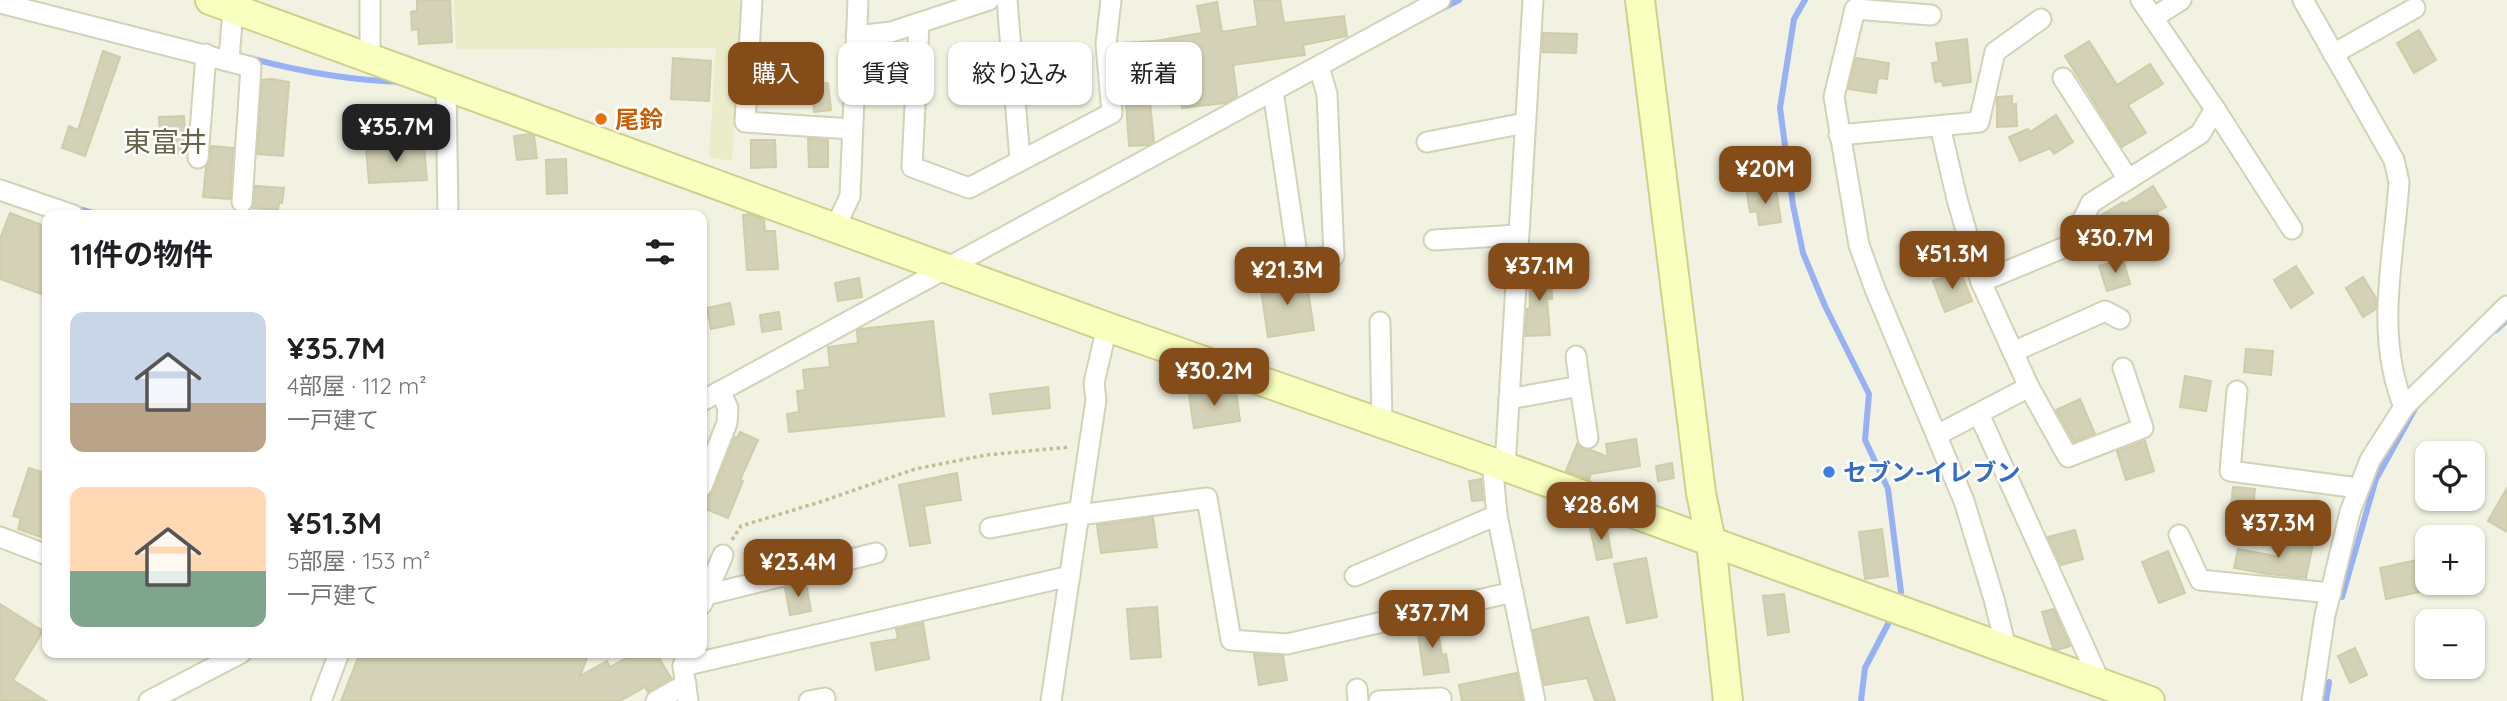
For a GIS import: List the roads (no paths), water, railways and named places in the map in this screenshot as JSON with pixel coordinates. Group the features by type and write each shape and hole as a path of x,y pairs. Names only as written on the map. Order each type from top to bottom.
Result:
{"street":[{"path":"370,0 370,57"},
{"path":"752,0 745,122 852,130"},
{"path":"836,226 850,196 858,0"},
{"path":"856,36 871,36 919,24 989,0"},
{"path":"1007,0 1020,160"},
{"path":"919,24 912,167 969,188 1112,113 1106,44 1111,0"},
{"path":"707,400 722,395 949,267 1321,72 1440,0"},
{"path":"1533,0 1509,398 1498,464 1497,515 1535,701"},
{"path":"1640,0 1701,493 1712,542 1728,701"},
{"path":"2141,0 2292,229"},
{"path":"2153,18 2182,0"},
{"path":"2303,0 2338,51 2394,159 2399,183 2386,324 2394,382 2404,407"},
{"path":"0,3 206,54 230,55 251,67 242,202"},
{"path":"230,55 222,4 949,267 1107,327 1498,464 2150,701"},
{"path":"2338,51 2415,8"},
{"path":"1931,15 1855,9 1834,97 1859,245 1964,502 2006,648"},
{"path":"1839,135 1979,122 1996,52 2041,19"},
{"path":"198,158 206,54"},
{"path":"1274,97 1298,261 1334,256 1327,94 1321,72"},
{"path":"2063,78 2128,179"},
{"path":"446,86 448,210"},
{"path":"1981,282 2070,245 2091,203 2200,134 2215,109"},
{"path":"1427,142 1525,123"},
{"path":"1940,126 1957,199 1981,282 2029,387 2068,457 2143,428 2123,368"},
{"path":"0,190 58,210"},
{"path":"1434,240 1518,235"},
{"path":"2312,701 2331,593 2358,488 2370,460 2404,407 2507,306"},
{"path":"2013,352 2105,311 2120,319"},
{"path":"1380,322 1382,423"},
{"path":"1051,701 1096,400 1094,383 1107,327"},
{"path":"1576,356 1588,438"},
{"path":"1509,398 1580,386"},
{"path":"1937,435 2029,387"},
{"path":"2237,391 2230,471 2358,488"},
{"path":"707,473 727,423 728,408 722,395"},
{"path":"1979,414 2100,682"},
{"path":"990,528 1079,513 1207,498 1231,639 1287,644 1513,592"},
{"path":"1355,576 1497,515"},
{"path":"2179,535 2200,580 2331,593"},
{"path":"0,537 42,553"},
{"path":"707,599 876,553"},
{"path":"707,593 723,555"},
{"path":"656,701 686,676 1070,576"},
{"path":"149,701 231,658"},
{"path":"321,701 337,658"},
{"path":"1379,701 1441,698 1441,701"}],"waterway":[{"path":"1439,10 1459,0"},
{"path":"1805,0 1794,19 1780,108 1793,205 1803,253 1825,306 1869,394 1865,440 1888,489 1901,592"},
{"path":"250,58 325,74 401,82"},
{"path":"75,208 82,210"},
{"path":"2496,330 2507,320"},
{"path":"2342,597 2376,479 2417,405"},
{"path":"1861,701 1865,668 1888,624"},
{"path":"2326,701 2329,682"}],"place":[{"name":"尾鈴","path":"601,119"},
{"name":"セブン-イレブン","path":"1829,472"}],"district":[{"name":"東富井","path":"165,141"}]}
